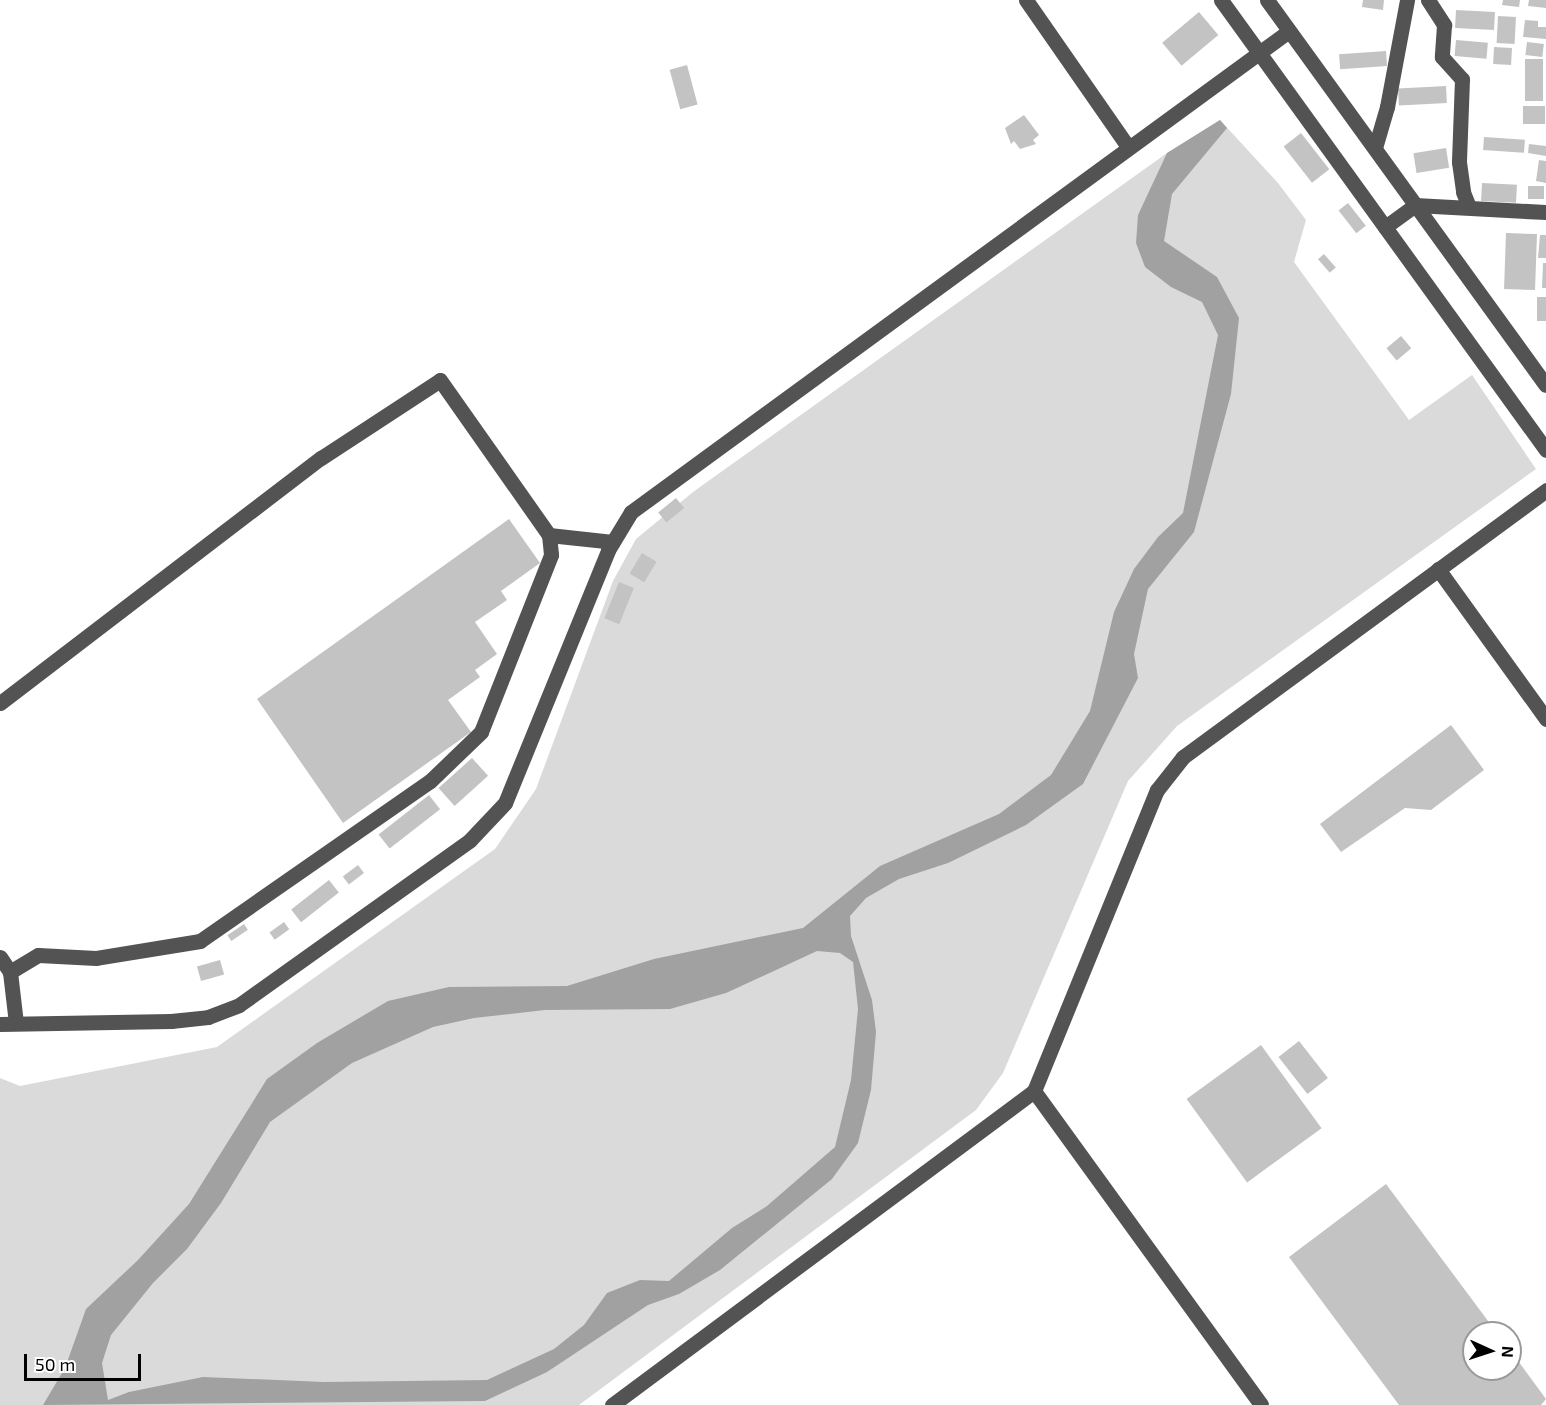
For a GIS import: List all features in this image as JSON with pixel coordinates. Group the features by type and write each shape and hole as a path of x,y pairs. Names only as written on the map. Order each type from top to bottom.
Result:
{"street":[{"path":"1026,0 1128,147"},
{"path":"1221,0 1546,450"},
{"path":"1267,0 1546,385"},
{"path":"1375,148 1387,107 1407,0"},
{"path":"1428,0 1444,25 1442,57 1462,79 1460,162 1463,192 1469,207"},
{"path":"0,1024 171,1021 208,1017 239,1005 470,840 505,803 613,542 632,512 1289,31"},
{"path":"1385,227 1415,205 1546,212"},
{"path":"0,703 321,458 440,380 549,536 551,555 481,732 430,781 200,941 96,958 38,956 10,972"},
{"path":"612,1405 1034,1091 1157,790 1183,757 1546,490"},
{"path":"549,536 613,542"},
{"path":"1438,569 1546,719"},
{"path":"0,957 10,972 16,1023"},
{"path":"1034,1091 1261,1405"}],"shaded area":[{"path":"1220,120 1278,183 1306,220 1294,262 1409,420 1472,375 1536,469 1177,726 1128,781 1003,1073 976,1110 579,1405 0,1405 0,1078 20,1086 217,1047 495,849 536,789 613,581 636,539 693,492 1167,153"},
{"path":"1220,120 1227,128 1172,194 1164,241 1217,277 1239,318 1231,394 1194,532 1148,589 1134,654 1138,678 1083,784 1026,825 948,863 899,879 866,898 850,916 851,936 872,1000 876,1032 871,1090 858,1143 832,1179 720,1270 679,1294 648,1305 547,1372 485,1401 43,1405 65,1368 86,1309 138,1260 189,1204 267,1079 317,1043 388,1001 449,987 567,986 654,959 803,928 880,866 999,814 1051,775 1090,711 1114,612 1134,569 1158,537 1183,513 1218,335 1202,302 1171,287 1145,267 1136,243 1138,215 1167,153","holes":["817,951 840,953 853,962 858,1009 851,1080 835,1147 767,1206 732,1228 669,1281 640,1280 607,1293 584,1325 554,1349 487,1380 324,1382 203,1377 129,1392 108,1400 102,1363 111,1335 153,1283 187,1249 221,1203 270,1122 352,1063 433,1027 474,1018 545,1010 670,1009 726,993"]}],"building":[{"path":"1363,0 1384,0 1383,10 1362,7"},
{"path":"1503,0 1520,0 1519,7 1502,5"},
{"path":"1529,0 1546,0 1546,8 1528,6"},
{"path":"1456,10 1495,12 1494,30 1455,28"},
{"path":"1199,12 1218,35 1182,66 1162,43"},
{"path":"1498,16 1516,17 1515,44 1497,43"},
{"path":"1525,20 1538,21 1538,27 1546,27 1546,39 1523,37"},
{"path":"1456,40 1488,43 1486,59 1455,56"},
{"path":"1527,42 1544,44 1542,57 1525,55"},
{"path":"1494,47 1512,48 1511,65 1493,64"},
{"path":"1386,51 1387,66 1340,69 1339,54"},
{"path":"1525,59 1543,59 1543,101 1525,101"},
{"path":"687,65 698,105 680,109 670,70"},
{"path":"1446,86 1447,103 1399,105 1398,89"},
{"path":"1523,106 1545,106 1545,124 1523,124"},
{"path":"1024,115 1039,135 1033,140 1036,144 1020,149 1014,141 1011,144 1005,128"},
{"path":"1301,133 1329,169 1312,183 1284,147"},
{"path":"1484,137 1525,140 1524,153 1483,150"},
{"path":"1529,144 1546,146 1546,156 1528,153"},
{"path":"1446,148 1449,168 1417,173 1413,153"},
{"path":"1539,160 1546,161 1546,183 1536,181"},
{"path":"1482,183 1517,185 1516,203 1481,201"},
{"path":"1528,186 1544,186 1544,199 1528,199"},
{"path":"1348,203 1366,226 1356,233 1339,210"},
{"path":"1506,233 1537,234 1535,290 1504,289"},
{"path":"1540,235 1546,235 1546,258 1538,258"},
{"path":"1324,254 1336,268 1330,273 1318,259"},
{"path":"1543,263 1546,263 1546,288 1542,288"},
{"path":"1537,297 1546,297 1546,321 1537,321"},
{"path":"1401,336 1411,348 1397,360 1386,348"},
{"path":"676,498 684,508 666,523 658,512"},
{"path":"509,519 540,563 501,591 507,600 475,622 497,654 475,670 480,677 448,700 471,732 343,823 257,699"},
{"path":"642,553 657,562 644,582 630,574"},
{"path":"619,582 634,588 619,624 604,618"},
{"path":"1451,725 1484,770 1431,810 1405,808 1341,852 1320,824"},
{"path":"472,758 488,776 455,806 439,788"},
{"path":"429,795 440,809 390,849 379,834"},
{"path":"358,865 364,873 349,884 343,876"},
{"path":"329,880 339,893 301,922 291,910"},
{"path":"284,922 289,929 275,940 269,933"},
{"path":"244,924 248,930 231,941 227,935"},
{"path":"220,960 224,974 201,981 197,967"},
{"path":"1299,1041 1328,1078 1307,1094 1279,1057"},
{"path":"1261,1045 1322,1128 1247,1182 1187,1099"},
{"path":"1386,1184 1488,1321 1462,1321 1462,1381 1522,1381 1522,1366 1546,1399 1541,1405 1399,1405 1289,1257"}]}
